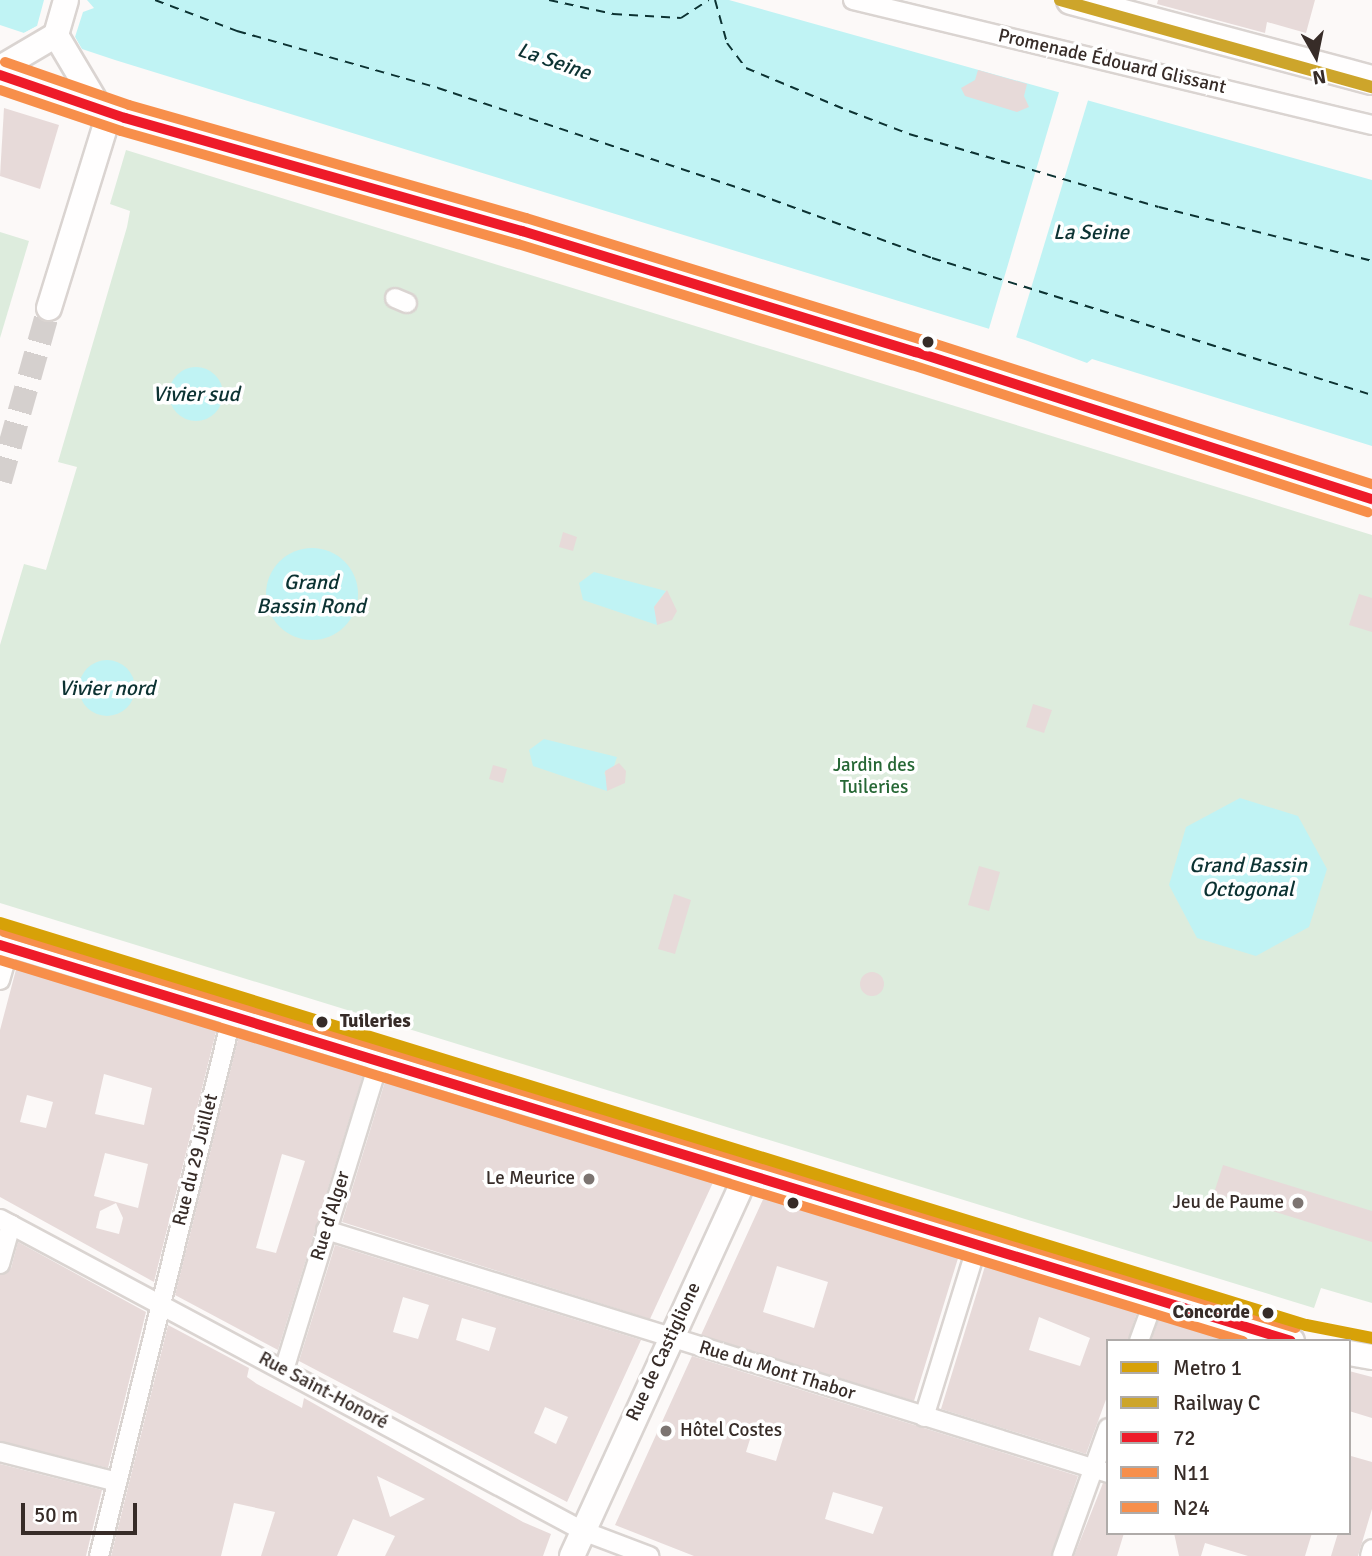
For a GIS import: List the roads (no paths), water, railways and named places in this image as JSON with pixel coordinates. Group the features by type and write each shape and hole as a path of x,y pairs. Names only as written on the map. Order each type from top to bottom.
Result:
{"main road":[{"path":"1071,0 1102,4 1372,80"},
{"path":"0,75 100,109 522,231 1372,499"}],"street":[{"path":"0,68 55,35 66,0"},
{"name":"Promenade Édouard Glissant","path":"853,0 1372,125"},
{"path":"49,308 107,121 55,35"},
{"path":"0,980 4,946 1285,1339"},
{"name":"Rue du 29 Juillet","path":"99,1556 232,1016"},
{"name":"Rue d'Alger","path":"284,1370 379,1061"},
{"name":"Rue de Castiglione","path":"572,1556 747,1174"},
{"path":"0,1264 5,1222"},
{"name":"Rue Saint-Honoré","path":"5,1222 583,1531 649,1556"},
{"name":"Rue du Mont Thabor","path":"326,1230 1101,1471"},
{"path":"924,1417 977,1246"},
{"path":"1140,1339 1154,1300"},
{"path":"1351,1353 1372,1357"},
{"path":"1062,1556 1101,1471 1106,1440"},
{"path":"0,1451 117,1482"},
{"path":"1370,1556 1372,1549"}],"water":[{"name":"La Seine","path":"0,0 729,0 1372,180 1372,446 1092,359 1087,363 1025,340 115,60 82,49 75,37 37,26 24,33 0,25"},
{"name":"Vivier sud","path":"196,367 215,375 223,394 215,413 196,421 177,413 169,394 177,375"},
{"name":"Grand Bassin Rond","path":"312,548 338,556 350,568 358,594 350,620 338,632 312,640 286,632 274,620 266,594 274,568 286,556"},
{"path":"594,572 666,591 654,607 659,616 657,625 583,600 579,583"},
{"name":"Vivier nord","path":"107,660 118,662 127,668 133,677 133,699 127,708 118,714 107,716 96,714 87,708 81,699 79,688 81,677 87,668 96,662"},
{"path":"544,739 617,757 614,766 604,773 610,782 607,791 533,766 529,750"},
{"name":"Grand Bassin Octogonal","path":"1240,798 1298,816 1327,869 1309,927 1256,956 1197,938 1169,885 1186,827"}],"tunnel":[{"path":"0,481 49,308"}],"metro line":[{"name":"1","path":"0,923 1306,1325 1372,1338"}],"rail line":[{"name":"C","path":"1060,0 1372,87"}],"place":[{"name":"Tuileries","path":"322,1022"},
{"name":"Le Meurice","path":"589,1179"},
{"name":"Jeu de Paume","path":"1298,1203"},
{"name":"Concorde","path":"1268,1313"},
{"name":"Hôtel Costes","path":"666,1431"}],"park label":[{"name":"Jardin des Tuileries","path":"874,777"}]}
